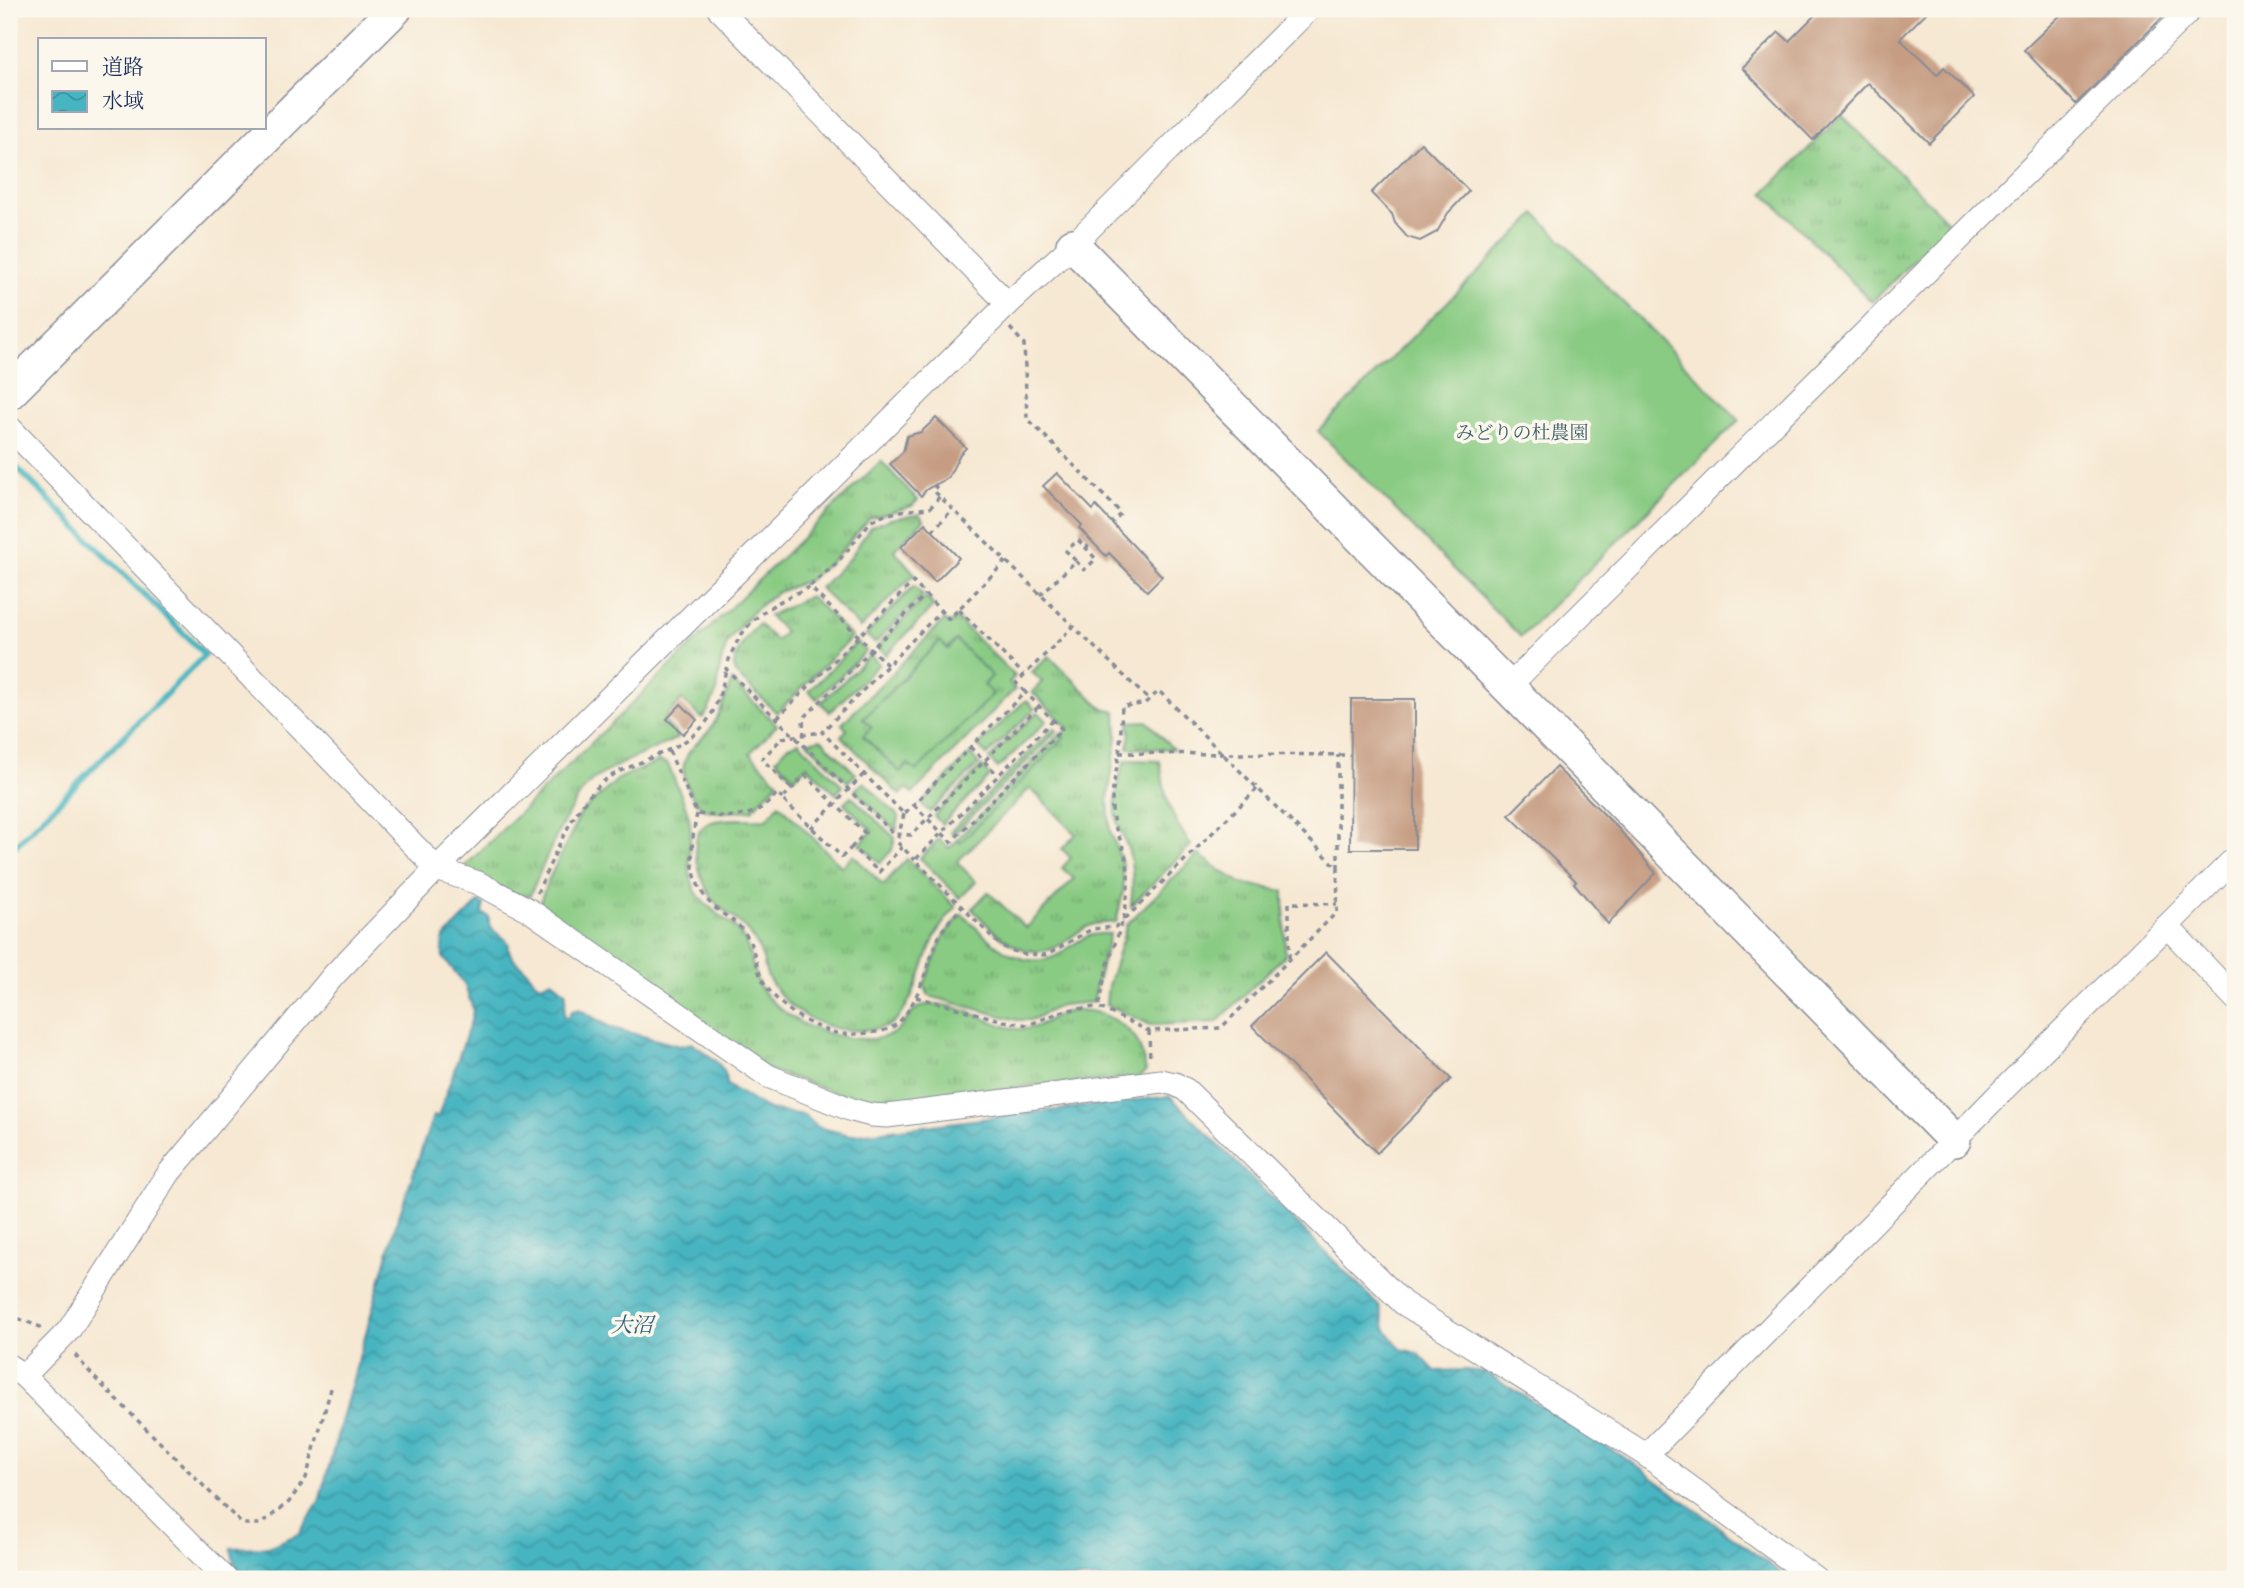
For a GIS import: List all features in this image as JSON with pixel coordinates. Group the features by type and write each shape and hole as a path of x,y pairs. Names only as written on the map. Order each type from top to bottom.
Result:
{"street":[{"path":"9,393 395,9"},
{"path":"719,9 1003,310"},
{"path":"226,1579 20,1371 69,1331 169,1173 334,975 436,869 1003,310 1073,245 1309,9"},
{"path":"1508,686 2191,9"},
{"path":"1073,245 1954,1140"},
{"path":"9,426 436,869 478,883 529,910 768,1076 852,1110 887,1116 1150,1082 1175,1084 1186,1090 1403,1303 1646,1455 1816,1579"},
{"path":"1646,1455 2235,858"},
{"path":"2167,926 2235,998"}],"path":[{"path":"1003,310 1024,344 1027,418 1121,513 1112,523"},
{"path":"934,485 936,487 933,490 1150,701"},
{"path":"529,910 564,835 581,805 594,790 606,779 682,745 708,720 721,692 736,641 746,627 773,604 810,586 837,564 871,521 901,511 930,508 940,496"},
{"path":"932,531 953,509"},
{"path":"1078,540 1096,559 1084,570 1076,561 1066,551 1078,540"},
{"path":"1086,548 1092,542"},
{"path":"777,718 912,582 949,619 1006,561"},
{"path":"1040,594 1076,561"},
{"path":"810,586 887,665"},
{"path":"804,736 803,719 925,595"},
{"path":"959,610 1024,675"},
{"path":"792,789 762,759 782,738 822,732 942,611"},
{"path":"914,805 951,842 1062,729 1016,683 1073,627"},
{"path":"726,669 894,834 899,835 911,835 1039,706"},
{"path":"1098,1007 1107,967 1123,921 1129,887 1128,865 1112,812 1122,706 1135,706 1150,701 1159,691 1338,868"},
{"path":"1025,692 904,814 897,842 1000,945 1020,954 1046,955 1092,929 1115,927 1257,789"},
{"path":"915,860 1053,720"},
{"path":"822,732 904,814"},
{"path":"971,747 998,775"},
{"path":"669,751 697,814 691,851 697,883 702,893 745,933 761,976 779,1002 816,1026 835,1033 855,1035 894,1027 916,997 940,935 962,907"},
{"path":"1119,753 1351,754"},
{"path":"916,997 1028,1025 1066,1010 1098,1007 1149,1031 1221,1028 1337,912 1338,755"},
{"path":"811,828 864,774"},
{"path":"697,814 748,815 764,808 777,793 782,799 811,828 842,857 865,833 805,775 782,799"},
{"path":"852,847 879,872 902,847"},
{"path":"1289,960 1289,903 1337,904"},
{"path":"1149,1031 1150,1082"},
{"path":"9,1315 35,1325 94,1377 242,1524 261,1524 289,1502 306,1478 332,1385"}],"green space":[{"path":"1842,115 1950,224 1872,302 1764,193"},
{"name":"みどりの杜農園","path":"1536,214 1739,420 1521,637 1318,431"},
{"path":"881,461 918,500 912,506 870,518 833,560 809,580 776,593 751,613 728,641 721,662 717,691 708,711 702,718 682,700 663,720 679,737 616,766 586,787 558,832 530,895 520,896 460,871"},
{"path":"919,514 924,520 894,550 915,574 860,628 820,588 850,558 870,527 890,519"},
{"path":"914,586 923,595 875,643 866,635"},
{"path":"810,596 852,637 777,713 735,673 735,660 745,640 759,624 776,641 785,632 769,616"},
{"path":"926,597 934,606 886,655 878,646"},
{"path":"956,618 1015,676 1009,683 1015,689 913,793 907,788 900,795 841,736 847,730 842,724 944,620 949,624","holes":["956,641 992,693 900,772 863,736 872,727 863,718"]},
{"path":"956,640 992,676 984,685 993,694 916,771 908,764 900,772 863,736 872,727 863,719 940,641 948,649"},
{"path":"857,642 866,651 817,699 809,691"},
{"path":"870,655 879,664 830,712 821,703"},
{"path":"1049,656 1102,708 1116,711 1117,736 1108,798 1110,830 1123,866 1123,893 1116,922 1094,924 1056,947 1031,951 1020,948 999,935 972,909 988,892 1026,928 1074,879 1062,868 1071,858 1062,849 1076,834 1030,788 957,862 976,882 960,898 920,858 939,839 949,848 958,840 960,842 1064,737 1061,735 1068,728 1032,692 1042,682 1032,672"},
{"path":"732,681 777,725 750,753 778,782 752,810 711,811 704,809 691,794 685,778 685,759 713,725"},
{"path":"1026,700 1035,709 987,755 978,746"},
{"path":"1038,712 1047,721 998,768 989,759"},
{"path":"1147,721 1173,749 1128,748 1129,722"},
{"path":"1054,728 1057,731 953,835 950,832"},
{"path":"1060,734 1064,738 960,843 957,839"},
{"path":"821,739 856,774 848,782 807,742"},
{"path":"799,742 843,786 836,794 807,766 794,778 776,759 788,746"},
{"path":"970,754 979,764 930,812 921,804"},
{"path":"1125,760 1160,761 1169,806 1191,845 1131,906 1131,862 1118,825 1116,809 1118,784"},
{"path":"659,761 668,764 689,817 689,868 695,891 705,904 738,931 746,945 762,990 773,1003 793,1018 820,1031 863,1039 889,1035 899,1029 916,1009 925,1005 936,1004 960,1009 1017,1029 1037,1026 1067,1012 1093,1011 1116,1021 1133,1036 1141,1050 1146,1071 1138,1078 1026,1086 883,1108 771,1071 541,910 540,902 547,883 581,813 618,779"},
{"path":"982,766 990,776 942,824 934,816"},
{"path":"864,782 899,817 896,831 855,790"},
{"path":"851,796 895,838 892,850 880,863 860,844 872,831 844,803"},
{"path":"779,804 842,867 853,855 883,885 907,859 956,907 932,943 911,997 897,1019 888,1026 857,1030 827,1026 788,1003 769,979 760,952 748,931 716,903 705,886 696,850 701,830 709,823 721,820 767,819"},
{"path":"1198,854 1241,883 1284,891 1285,955 1217,1022 1151,1025 1106,1004 1108,986 1127,924"},
{"path":"962,914 994,944 1020,958 1033,961 1061,953 1089,936 1110,934 1094,1002 1061,1005 1031,1020 1017,1020 929,996 924,985 944,935"}],"water":[{"name":"大沼","path":"479,902 484,904 482,913 489,917 492,929 506,940 514,959 534,981 541,985 552,980 566,993 564,1016 568,1017 572,1011 579,1009 612,1028 680,1046 692,1043 720,1066 727,1085 769,1110 804,1115 817,1127 850,1135 1170,1096 1380,1307 1385,1328 1401,1349 1418,1353 1435,1371 1485,1372 1630,1461 1789,1579 362,1579 328,1573 249,1574 235,1566 231,1548 268,1547 299,1534 319,1502 396,1224 433,1116 438,1117 472,1018 473,1009 464,983 443,957 444,938"}],"building":[{"path":"1821,9 1930,9 1900,39 1937,75 1944,67 1974,97 1929,143 1868,83 1813,140 1742,68 1779,32 1789,41"},
{"path":"2067,9 2171,9 2076,104 2024,50"},
{"path":"1421,143 1469,191 1448,213 1437,232 1420,241 1407,237 1395,223 1392,214 1371,193"},
{"path":"936,418 966,448 948,478 927,489 921,496 890,464 903,452 907,436 921,432"},
{"path":"1057,473 1093,510 1096,506 1162,576 1147,591 1109,553 1106,556 1079,528 1082,525 1043,486"},
{"path":"925,523 959,558 935,582 901,547"},
{"path":"1351,699 1415,699 1415,849 1350,849"},
{"path":"681,704 697,720 683,734 667,719"},
{"path":"1556,767 1619,829 1656,873 1608,924 1574,883 1576,881 1509,815"},
{"path":"1326,952 1451,1079 1377,1153 1252,1026"}],"waterway":[{"path":"9,460 205,655 9,852"}]}
